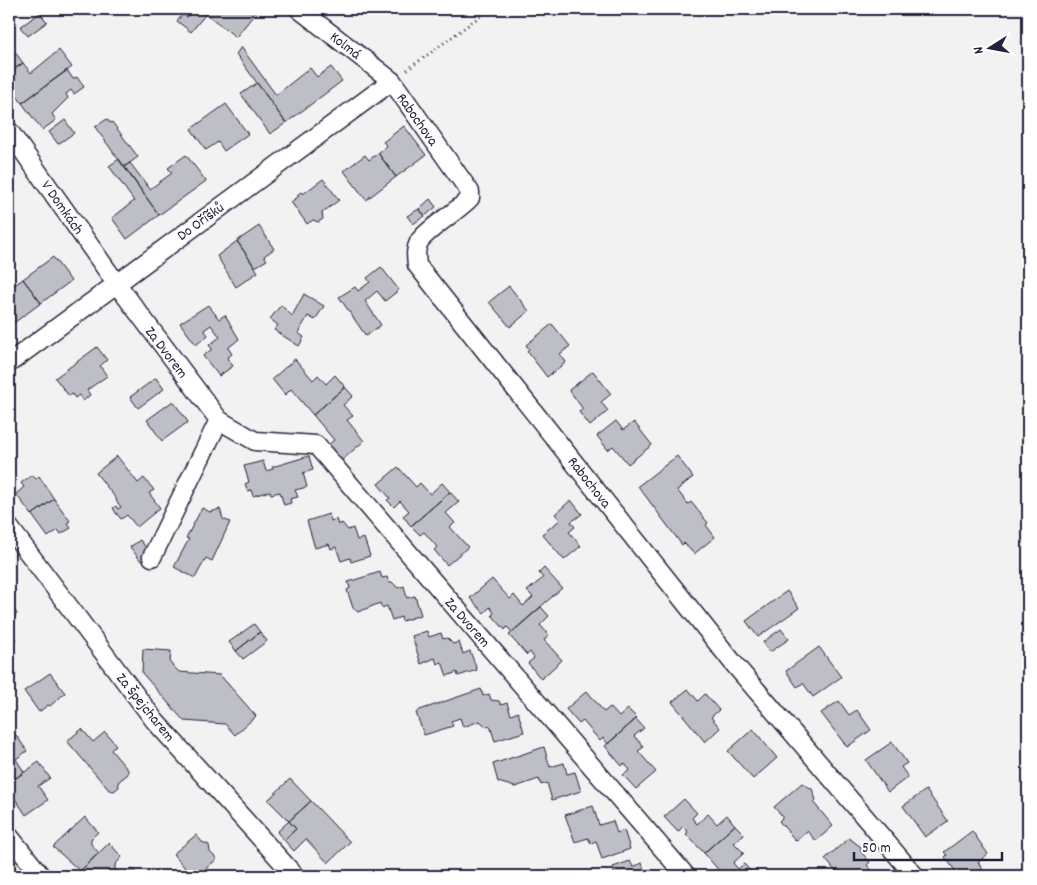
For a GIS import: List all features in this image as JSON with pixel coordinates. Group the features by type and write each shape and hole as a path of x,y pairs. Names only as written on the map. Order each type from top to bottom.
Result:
{"street":[{"name":"Kolmá","path":"299,9 392,81"},
{"name":"Do Oříšků","path":"9,363 392,81"},
{"name":"Rabochova","path":"392,81 470,192 470,198 462,207 420,240 415,252 417,264 734,664 915,876"},
{"name":"V Domkách","path":"9,131 116,283"},
{"name":"Za Dvorem","path":"116,283 219,420 255,441 316,445 686,876"},
{"path":"152,557 219,420"},
{"name":"Za Špejcharem","path":"9,527 155,720 295,876"},
{"path":"9,836 36,875"}],"path":[{"path":"392,81 490,9"}],"building":[{"path":"194,9 210,9 191,32 177,21 183,14 187,17"},
{"path":"210,9 254,9 257,11 236,37 206,14"},
{"path":"40,13 47,22 28,36 20,27"},
{"path":"9,46 23,63 9,73"},
{"path":"241,47 276,95 310,68 317,77 331,67 342,81 286,123 236,54"},
{"path":"59,50 72,67 22,103 9,85 9,73 23,63 31,73"},
{"path":"67,70 73,79 77,77 84,87 74,94 71,90 66,94 68,98 52,114 56,120 42,130 22,103"},
{"path":"257,83 286,123 270,134 241,94"},
{"path":"226,104 248,134 224,151 218,142 206,150 191,129"},
{"path":"107,119 110,123 112,122 138,157 124,167 95,127"},
{"path":"65,120 74,133 58,144 49,132"},
{"path":"404,126 426,155 396,177 378,153 387,146 383,142"},
{"path":"378,153 396,177 366,200 344,171 365,155 369,160"},
{"path":"186,155 206,181 159,215 124,167 130,163 150,189 172,173 168,168"},
{"path":"119,159 159,215 127,239 112,218 134,201 109,166"},
{"path":"323,179 339,200 322,213 323,219 318,222 313,220 307,224 291,202 301,192 303,194"},
{"path":"430,199 436,207 425,216 419,209"},
{"path":"419,209 425,216 413,224 407,216"},
{"path":"259,226 274,249 264,256 267,260 255,267 237,241"},
{"path":"237,241 258,272 236,287 217,256"},
{"path":"53,257 71,281 41,303 23,279"},
{"path":"381,267 399,290 385,301 377,291 365,301 381,325 366,336 339,297 355,287 358,291 370,282 367,278"},
{"path":"23,279 41,303 11,325 9,322 9,289"},
{"path":"509,286 529,311 510,327 489,302"},
{"path":"304,294 324,306 315,320 308,316 298,333 304,337 299,346 274,330 278,325 270,319 281,305 292,316"},
{"path":"208,305 219,319 225,315 239,339 228,348 232,354 227,358 233,366 219,376 203,356 212,349 209,345 220,337 211,325 204,330 208,335 196,345 180,323"},
{"path":"552,324 570,346 560,354 566,362 547,377 527,351 529,349 526,345"},
{"path":"97,347 107,360 100,366 107,376 87,390 90,395 83,401 79,395 75,398 72,394 69,396 55,378"},
{"path":"295,359 313,380 318,375 326,384 335,375 345,387 313,415 291,389 285,395 272,379"},
{"path":"593,371 611,394 601,402 608,411 590,426 579,412 583,409 569,390"},
{"path":"156,378 164,389 138,408 130,397"},
{"path":"345,387 353,396 343,405 353,416 347,420 364,441 341,461 328,445 334,440 313,415"},
{"path":"173,401 188,422 162,441 147,420"},
{"path":"616,421 623,430 634,422 652,445 628,464 613,446 608,450 597,436"},
{"path":"117,456 138,483 144,478 154,490 149,493 160,508 137,527 127,515 121,519 116,513 113,508 116,506 118,509 121,507 96,473"},
{"path":"309,456 313,470 303,473 307,487 295,490 298,497 290,499 291,503 284,505 280,492 271,494 270,491 253,496 251,490 248,491 245,484 249,482 244,466 263,461 266,471 273,469 272,467"},
{"path":"677,456 693,477 677,490 688,504 691,502 708,523 706,525 715,537 694,554 684,543 682,545 638,486"},
{"path":"398,467 416,487 420,483 430,494 442,483 450,492 411,526 403,516 409,511 400,501 394,507 387,500 390,498 378,484"},
{"path":"32,475 36,479 39,476 54,499 32,515 16,494 24,487 21,483"},
{"path":"450,492 459,502 446,513 455,523 450,527 468,547 447,565 434,550 437,547 424,532 420,535 411,526"},
{"path":"54,499 70,521 67,523 71,528 61,534 58,530 48,537 32,515"},
{"path":"571,500 582,514 571,522 575,527 569,532 581,546 564,560 542,534 560,520 555,514"},
{"path":"202,508 210,512 220,509 223,519 230,522 212,561 206,558 195,578 174,567 189,539 186,538"},
{"path":"329,514 331,521 336,519 338,525 342,523 348,530 353,528 357,540 364,538 370,556 351,562 350,558 341,561 336,547 331,549 329,544 315,548 307,521"},
{"path":"140,540 151,554 141,561 130,547"},
{"path":"544,568 562,588 512,632 507,627 505,630 492,615 494,613 490,607 484,613 470,598 492,579 510,599 514,595 523,606 533,597 527,591 543,578 539,573"},
{"path":"380,572 382,578 387,577 389,583 392,582 398,588 404,586 407,598 415,596 421,615 402,621 401,617 392,620 387,606 382,608 380,603 358,612 353,608 347,590 350,588 348,582"},
{"path":"787,591 799,608 758,637 746,621"},
{"path":"9,601 17,614 9,622"},
{"path":"541,607 549,616 540,625 549,635 544,640 562,660 541,679 528,663 534,658 530,652 527,655 509,635"},
{"path":"254,624 260,632 236,651 229,642"},
{"path":"9,629 16,639 9,645"},
{"path":"781,629 789,639 770,652 763,642"},
{"path":"427,631 429,637 441,633 443,639 447,638 453,644 459,642 463,654 470,651 477,670 458,676 457,672 447,676 442,662 437,664 435,658 421,664 412,636"},
{"path":"260,632 267,641 243,659 236,651"},
{"path":"819,647 841,677 813,697 803,683 797,687 786,671"},
{"path":"143,649 171,651 170,663 179,672 220,675 256,716 235,735 225,724 184,721 142,673"},
{"path":"50,673 65,693 50,706 48,705 39,712 24,691"},
{"path":"481,689 483,696 489,694 491,700 499,701 501,705 507,703 511,715 518,712 524,732 495,741 490,726 487,727 480,721 463,727 460,718 451,721 453,726 424,735 416,713"},
{"path":"688,689 698,701 705,694 719,710 711,717 720,728 705,742 672,702"},
{"path":"587,691 604,712 610,707 619,717 628,709 637,718 608,744 603,738 600,741 583,721 579,724 566,709"},
{"path":"839,701 849,715 857,710 871,730 847,747 821,713"},
{"path":"636,719 644,728 634,736 644,747 638,751 656,772 636,789 623,775 630,770 624,763 622,766 605,746"},
{"path":"82,729 93,742 105,732 116,745 111,750 128,770 128,774 118,782 119,787 114,791 109,790 67,741"},
{"path":"753,729 777,758 753,779 728,751"},
{"path":"16,735 27,751 16,759 24,772 9,783 9,740"},
{"path":"892,742 907,763 901,767 908,777 888,792 866,760"},
{"path":"544,747 550,767 564,763 567,774 575,772 581,791 552,800 547,783 541,785 539,779 515,787 498,782 493,764"},
{"path":"39,762 50,778 38,786 48,800 26,815 16,800 14,802 9,794 9,783"},
{"path":"290,779 311,801 289,821 268,800"},
{"path":"802,783 812,789 816,800 813,802 833,826 816,841 807,831 796,841 779,821 783,817 774,807"},
{"path":"926,790 948,821 925,837 903,806"},
{"path":"684,799 697,813 692,818 697,824 708,814 717,824 727,815 735,825 704,853 686,834 688,832 683,826 678,832 664,817"},
{"path":"311,801 350,842 328,863 306,839 294,851 284,840 296,829 289,821"},
{"path":"593,806 599,825 613,821 617,833 624,830 630,849 602,859 596,841 591,843 588,838 575,842 565,815"},
{"path":"85,817 98,832 91,839 91,844 99,853 80,871 53,847"},
{"path":"289,821 296,829 284,840 277,832"},
{"path":"735,825 744,834 734,843 744,853 733,863 738,869 744,864 755,876 729,876 724,871 721,873 704,853"},
{"path":"972,831 988,854 978,862 983,870 974,876 959,876 945,857 947,855 944,852"},
{"path":"196,835 202,842 209,845 210,852 217,859 197,876 192,876 173,854"},
{"path":"849,838 861,847 861,852 870,862 867,865 877,876 840,876 825,859"},
{"path":"109,843 122,857 115,865 115,869 121,876 81,876 78,873"},
{"path":"630,861 633,867 642,863 644,870 653,870 654,874 660,872 661,876 615,876 613,867"},
{"path":"133,869 140,876 125,876"}]}
